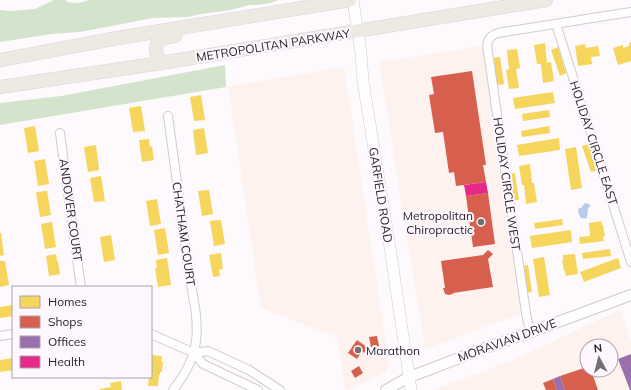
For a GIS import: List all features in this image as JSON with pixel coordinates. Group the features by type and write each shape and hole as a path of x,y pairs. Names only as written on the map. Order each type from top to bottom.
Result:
{"main road":[{"path":"0,60 292,9 352,0"},
{"name":"GARFIELD ROAD","path":"352,0 358,31 371,136 391,254 411,390"},
{"name":"METROPOLITAN PARKWAY","path":"0,87 161,63 545,0"},
{"path":"161,63 156,54 156,49 158,41 163,38 275,21 292,9"}],"street":[{"path":"556,24 631,12"},
{"name":"HOLIDAY CIRCLE WEST","path":"531,332 526,313 487,45 488,40 493,34 556,24"},
{"name":"HOLIDAY CIRCLE EAST","path":"556,24 631,262"},
{"name":"CHATHAM COURT","path":"168,116 188,270 196,312 196,341 194,353 189,366 173,390"},
{"name":"ANDOVER COURT","path":"60,133 81,286"},
{"name":"MORAVIAN DRIVE","path":"386,390 409,378 485,348 631,295"},
{"path":"0,336 12,334"},
{"path":"152,334 194,353 203,364 258,390"},
{"path":"194,353 208,351 249,370 280,390"}],"shaded area":[{"path":"483,46 520,314 425,349 379,62"},
{"path":"344,67 389,364 385,372 348,390 345,390 338,337 261,308 229,91 226,87"},
{"path":"620,310 631,341 631,390 433,390 513,360"}],"green space":[{"path":"54,0 66,0 67,2 75,3 89,0 279,0 270,3 249,5 231,10 188,17 153,18 80,32 51,34 0,42 0,10 11,11 35,9"},
{"path":"225,65 226,87 0,125 0,103 61,96"}],"water":[{"path":"585,203 589,204 590,206 588,209 587,218 581,218 578,210"}],"building: Homes":[{"path":"631,42 631,61 618,65 613,48 623,45 623,48 629,46 629,43"},
{"path":"545,43 547,63 551,62 554,81 543,83 541,64 537,64 534,45"},
{"path":"585,44 586,48 598,46 600,56 591,57 592,64 578,66 575,46"},
{"path":"558,47 566,73 560,76 551,50"},
{"path":"517,49 520,68 516,69 519,88 509,89 506,70 509,69 507,50"},
{"path":"500,57 504,84 497,85 493,58"},
{"path":"553,92 555,103 515,109 513,98"},
{"path":"201,95 205,120 194,121 190,97"},
{"path":"141,106 145,131 133,132 129,108"},
{"path":"549,110 550,117 523,121 522,114"},
{"path":"35,126 39,151 28,153 24,128"},
{"path":"549,126 550,133 522,137 521,131"},
{"path":"204,128 208,153 196,155 193,130"},
{"path":"559,138 560,150 519,156 517,145"},
{"path":"149,139 150,147 152,146 154,160 142,162 139,140"},
{"path":"590,144 598,170 591,172 582,146"},
{"path":"96,145 99,170 88,172 84,147"},
{"path":"576,147 582,188 571,190 565,149"},
{"path":"45,159 49,184 38,186 34,161"},
{"path":"530,164 532,183 534,183 537,202 526,204 524,185 522,185 519,166"},
{"path":"515,173 519,200 511,201 507,174"},
{"path":"101,176 105,201 94,202 90,178"},
{"path":"209,190 213,214 202,216 198,191"},
{"path":"47,191 51,215 40,217 36,192"},
{"path":"157,199 161,224 150,226 146,201"},
{"path":"562,219 563,225 535,229 534,223"},
{"path":"221,220 225,244 214,246 210,221"},
{"path":"601,221 605,236 603,237 604,241 580,244 579,237 590,236 589,223"},
{"path":"52,222 56,247 45,249 41,224"},
{"path":"165,228 169,253 158,255 154,230"},
{"path":"571,230 572,242 532,248 530,236"},
{"path":"0,233 4,255 0,256"},
{"path":"111,235 115,260 104,262 100,237"},
{"path":"610,249 611,256 583,259 582,253"},
{"path":"221,253 223,269 219,270 220,276 213,277 209,255"},
{"path":"56,254 60,274 49,276 46,256"},
{"path":"575,254 578,274 566,276 562,260 563,255"},
{"path":"544,257 550,295 539,297 533,259"},
{"path":"167,258 171,285 158,287 155,268 157,268 156,260"},
{"path":"618,258 621,268 584,282 580,272"},
{"path":"0,261 5,261 9,285 0,287"},
{"path":"528,265 532,292 525,293 521,266"},
{"path":"12,305 12,316 0,318 0,307"},
{"path":"152,355 162,356 162,372 160,372 159,375 158,386 148,386 149,378 152,378"},
{"path":"12,358 12,370 0,372 0,360"},
{"path":"121,381 122,390 100,390 111,387 110,383"}],"building: Shops":[{"path":"472,71 486,165 483,165 486,182 456,186 454,172 449,173 443,132 435,133 429,95 434,94 431,77"},
{"path":"488,193 495,244 473,247 466,196"},
{"path":"488,250 493,254 488,259 493,287 453,293 449,295 445,294 443,288 445,288 441,261 483,255"},
{"path":"377,336 379,346 371,347 369,337"},
{"name":"Marathon","path":"357,340 368,348 364,353 362,351 357,359 348,353"},
{"path":"359,366 363,373 355,378 351,371"},
{"path":"579,370 579,378 594,378 598,390 565,390 560,376"},
{"path":"553,379 557,390 546,390 543,383"}],"building: Offices":[{"path":"631,354 631,390 619,362 619,359"},
{"path":"560,376 565,390 557,390 553,379"}],"building: Health":[{"path":"486,182 488,193 466,196 464,185"}],"place":[{"name":"Metropolitan Chiropractic","path":"481,222"},
{"name":"Marathon","path":"358,350"}]}
